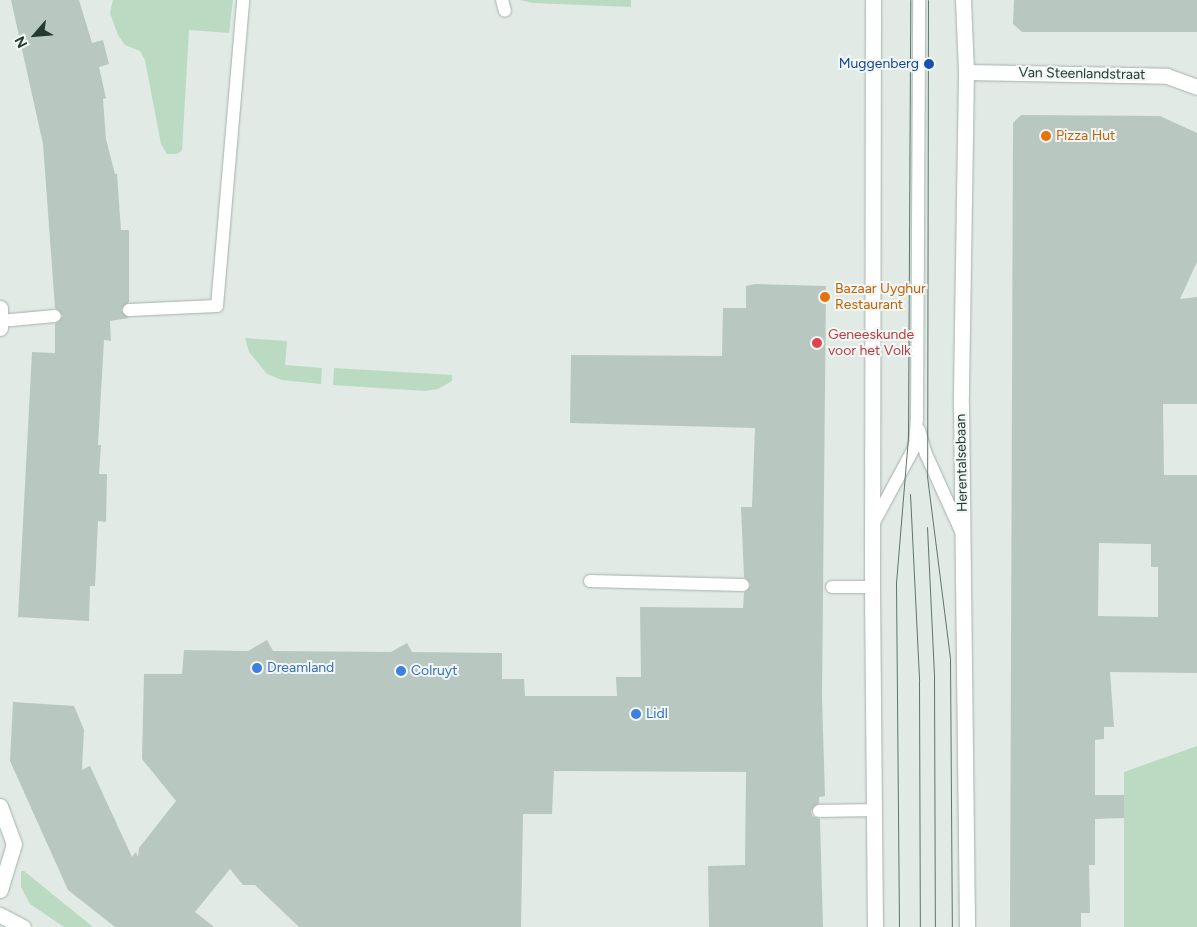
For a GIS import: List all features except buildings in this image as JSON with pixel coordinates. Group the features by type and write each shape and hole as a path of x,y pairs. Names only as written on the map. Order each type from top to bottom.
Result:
{"main road":[{"path":"873,0 872,588 875,927"},
{"name":"Herentalsebaan","path":"963,0 966,72 963,534 967,927"},
{"name":"Van Steenlandstraat","path":"966,72 1167,76 1197,87"},
{"path":"0,308 0,328"},
{"path":"0,806 14,844 0,890"},
{"path":"0,915 23,927"}],"lane":[{"path":"129,310 217,306 243,0"},
{"path":"872,526 915,446 917,420 919,0"},
{"path":"0,321 55,316"},
{"path":"917,420 926,454 963,534"},
{"path":"590,581 743,584"},
{"path":"832,587 872,588"},
{"path":"820,811 874,810"}],"green space":[{"path":"113,0 233,0 229,33 189,30 182,151 176,154 167,154 161,144 145,60 140,51 125,45 118,35 110,13"},
{"path":"520,0 631,0 631,7 533,3"},
{"path":"245,338 287,341 285,365 322,368 321,384 282,380 267,374 249,352"},
{"path":"334,368 452,375 452,381 438,389 425,391 333,385"},
{"path":"1197,746 1197,927 1124,927 1124,772"},
{"path":"21,871 24,871 93,927 64,927 30,904 21,887"}],"tram line":[{"path":"899,927 896,583 908,437 910,0"},
{"path":"928,0 927,476 950,659 952,927"},
{"path":"910,494 919,681 920,927"},
{"path":"927,527 934,674 935,927"}],"place":[{"name":"Muggenberg","path":"929,64"},
{"name":"Pizza Hut","path":"1046,136"},
{"name":"Bazaar Uyghur Restaurant","path":"825,297"},
{"name":"Geneeskunde voor het Volk","path":"817,343"},
{"name":"Dreamland","path":"257,668"},
{"name":"Colruyt","path":"401,671"},
{"name":"Lidl","path":"636,714"}]}
